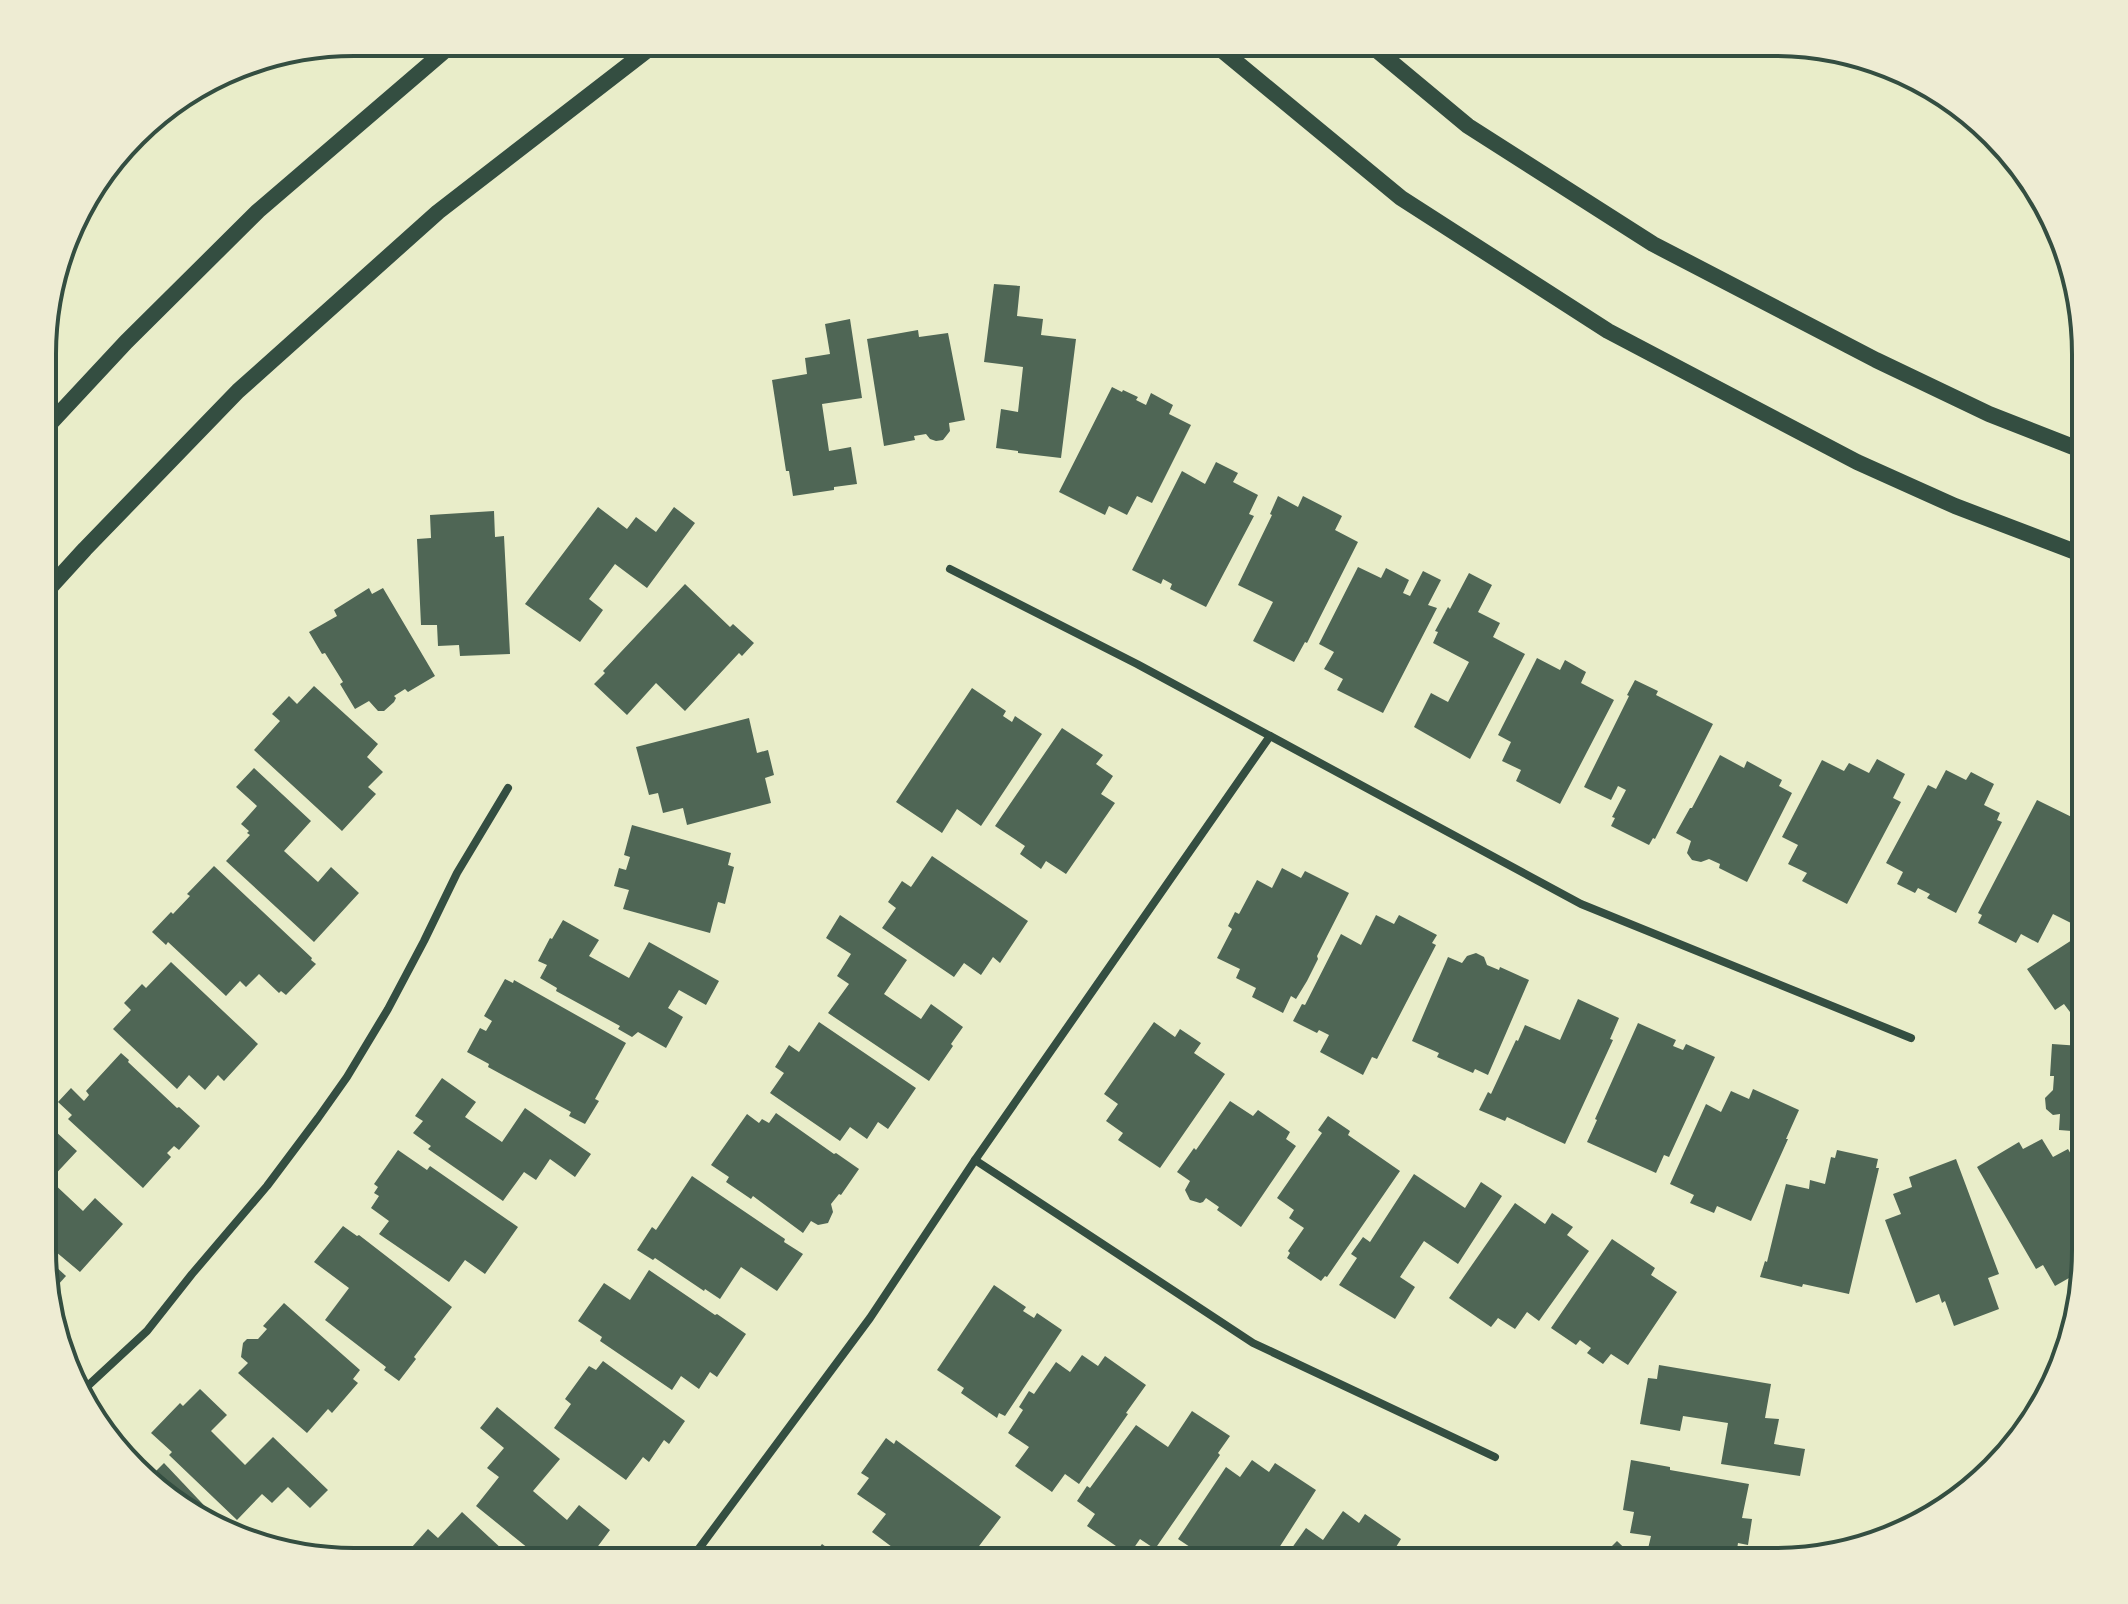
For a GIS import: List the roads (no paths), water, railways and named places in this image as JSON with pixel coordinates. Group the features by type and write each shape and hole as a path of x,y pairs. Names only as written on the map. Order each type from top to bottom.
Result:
{"main road":[{"path":"56,417 126,342 258,211 439,56"},
{"path":"56,581 238,391 438,212 640,56"},
{"path":"1229,56 1401,198 1608,331 1857,462 1955,506 2072,551"},
{"path":"1384,56 1468,126 1653,244 1876,360 1989,414 2072,447"}],"street":[{"path":"950,569 1137,664 1581,904 1911,1038"},
{"path":"699,1548 870,1318 975,1160 1270,736"},
{"path":"89,1385 147,1331 310,1130 372,1037 457,873 508,788"},
{"path":"975,1160 1253,1343 1495,1457"}]}
